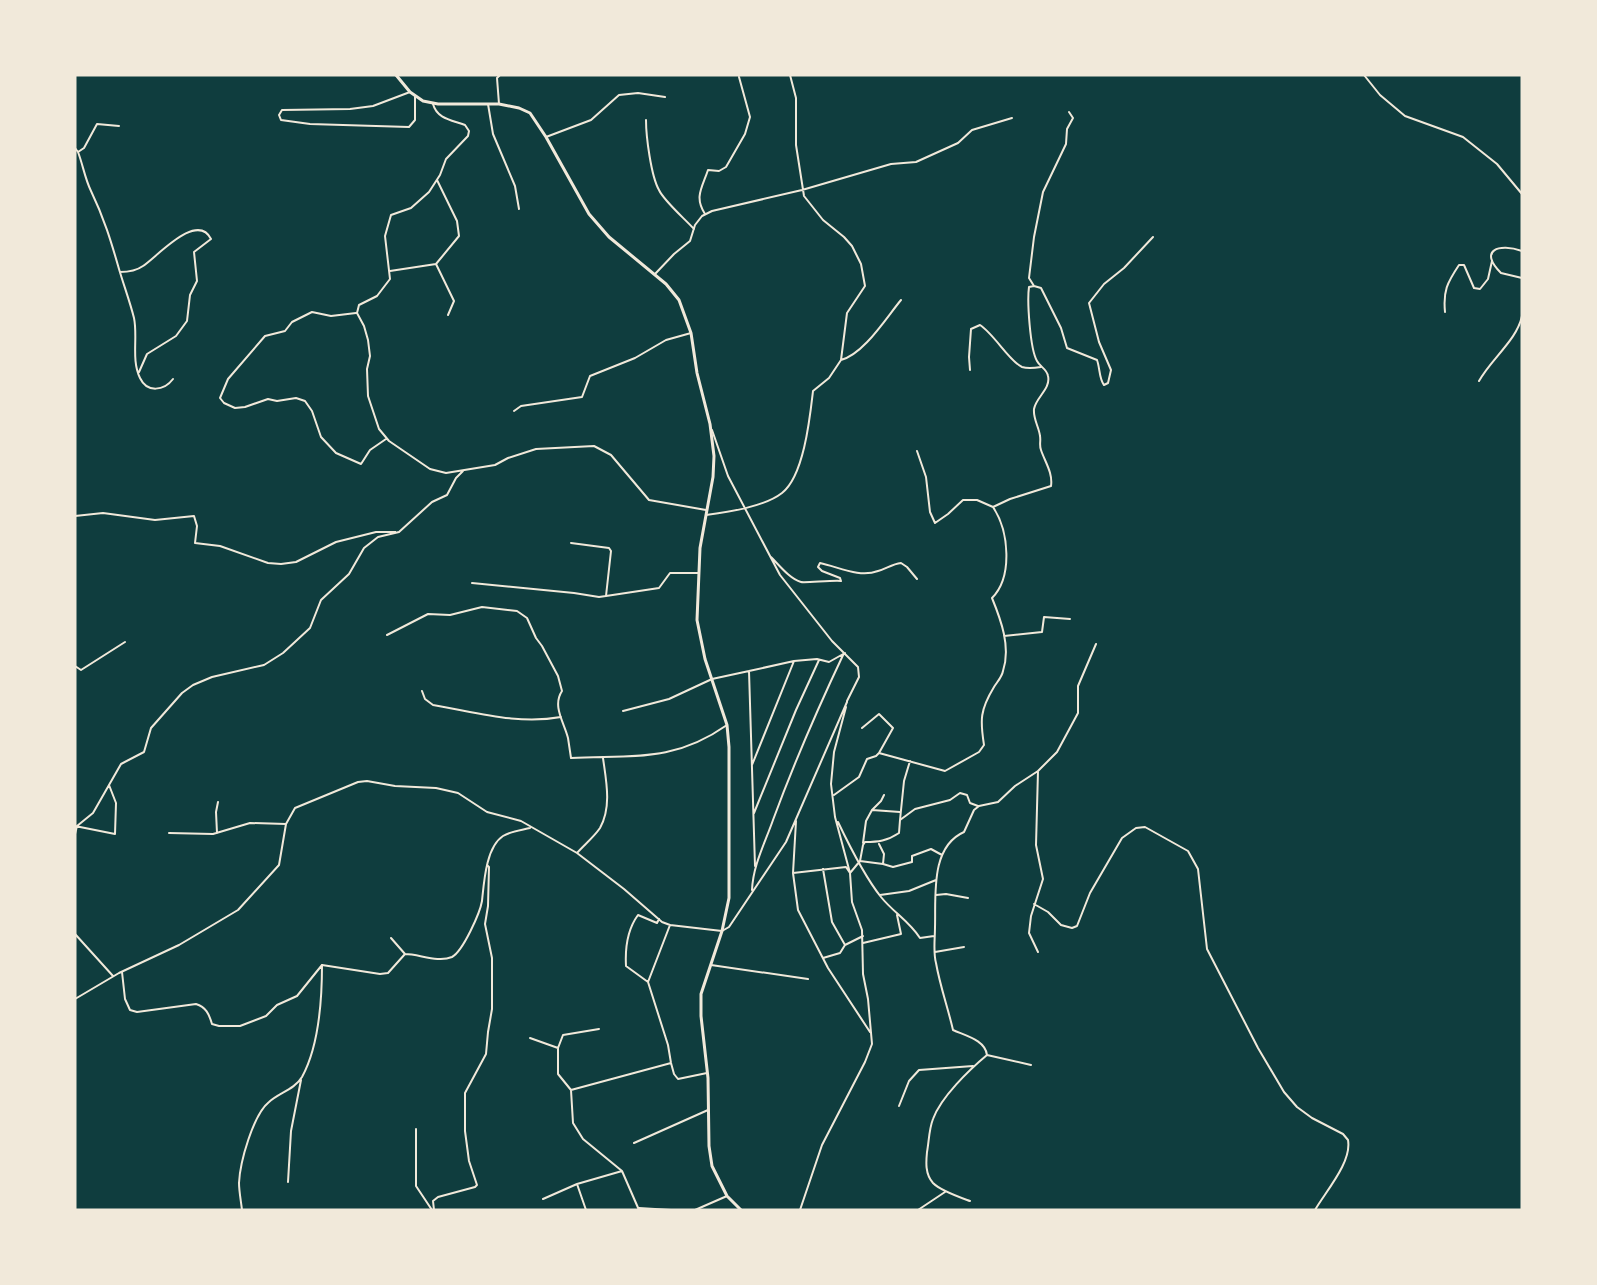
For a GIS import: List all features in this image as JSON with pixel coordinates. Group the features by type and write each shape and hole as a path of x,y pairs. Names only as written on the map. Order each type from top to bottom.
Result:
{"street":[{"path":"75,999 122,971 179,945 238,910 279,865 286,824 295,808 358,782 367,781 394,786 436,788 458,793 487,812 521,821 577,853 624,888 659,919 670,925 722,931 729,927 786,842 859,677 858,667 832,641 780,575 728,476 710,424 696,373 691,333 679,300 655,274 609,237 589,214 530,113 499,104 433,104 415,96 396,75"},
{"path":"499,104 497,78 500,75"},
{"path":"705,515 727,512 770,499 783,492 789,484 809,430 813,391 829,378 841,360 847,313 865,286 861,264 852,246 823,220 804,196 796,145 796,98 790,75"},
{"path":"1364,75 1380,94 1406,116 1463,136 1497,164 1522,194"},
{"path":"705,214 699,203 699,195 708,170 719,171 726,167 745,134 750,117 739,77"},
{"path":"410,92 373,106 350,109 282,110 279,115 280,120 310,124 409,127 415,120 415,96"},
{"path":"546,137 591,120 619,95 638,93 665,96"},
{"path":"433,104 435,111 443,118 465,125 469,131 468,136 446,159 429,192 415,205 391,215 385,236 389,283 377,296 359,305 357,313 368,340 370,356 367,369 368,396 379,429 386,439 430,469 446,473 495,465 536,449 594,446 611,455 649,500 706,510"},
{"path":"488,104 493,134 515,186 519,209"},
{"path":"1069,112 1073,118 1067,129 1066,144 1043,192 1038,212 1029,278 1034,285 1041,288 1047,299 1061,328 1067,348 1097,360 1104,385 1108,383 1111,370 1089,303 1104,284 1124,268 1153,237"},
{"path":"655,274 674,254 690,242 695,225 705,214 802,190 891,164 916,162 958,142 972,130 1012,118"},
{"path":"646,120 649,154 658,190 694,229"},
{"path":"78,152 84,148 97,124 119,126"},
{"path":"75,148 105,222 134,317 139,374 145,385 156,390 169,384 173,379"},
{"path":"389,271 436,264 459,236 457,221 437,180"},
{"path":"120,272 130,272 141,268 185,232 203,231 211,238 194,252 197,281 190,295 187,321 177,336 147,354 139,374"},
{"path":"1445,312 1446,289 1449,280 1459,266 1464,265 1474,288 1480,288 1488,279 1494,249 1509,246 1522,251"},
{"path":"1492,261 1501,273 1522,278"},
{"path":"436,264 454,301 448,315"},
{"path":"993,507 1051,486 1052,480 1040,447 1034,410 1037,399 1049,379 1047,372 1037,362 1033,350 1027,298 1029,287 1034,285"},
{"path":"841,360 850,357 872,336 901,300"},
{"path":"357,313 331,316 312,312 292,322 285,331 265,336 228,379 220,398 224,403 235,408 268,399 277,401 296,398 305,401 312,411 321,436 328,445 336,453 361,464 370,450 386,439"},
{"path":"1479,381 1514,335 1522,316"},
{"path":"970,370 971,329 980,326 988,330 1020,366 1031,368 1041,366"},
{"path":"514,411 521,406 582,396 590,376 635,358 666,340 691,333"},
{"path":"710,424 714,456 713,477 700,548 697,620 727,726 730,875 729,898 722,931 701,994 701,1016 707,1073 709,1146 712,1166 727,1196 741,1210"},
{"path":"879,753 945,771 979,752 984,745 980,717 987,700 1003,674 1005,661 1003,625 992,598 999,591 1004,577 1006,547 1000,518 993,507 976,500 963,500 934,523 930,512 926,477 916,451"},
{"path":"75,834 76,826 93,813 121,764 144,752 152,728 182,693 193,685 212,677 264,665 283,653 310,628 321,600 349,574 364,548 378,537 399,532 432,502 447,495 456,478 464,470"},
{"path":"75,516 103,513 155,520 194,516 197,526 195,543 220,546 268,563 281,564 296,562 336,542 376,532 399,532"},
{"path":"571,543 609,548 611,551 606,596"},
{"path":"769,555 802,583 841,580 822,571 818,567 820,563 863,574 878,572 891,564 901,563 916,579"},
{"path":"472,583 598,597 659,588 670,573 699,573"},
{"path":"387,635 428,614 450,615 482,608 517,611 527,618 558,676 562,691 558,706 568,738 571,758 657,755 708,739 727,726"},
{"path":"1004,636 1042,632 1044,617 1070,619"},
{"path":"75,666 81,670 125,642"},
{"path":"987,1055 986,1048 981,1042 953,1030 935,962 934,903 936,880 942,855 954,837 964,832 974,810 998,802 1015,786 1038,771 1057,752 1078,713 1078,686 1096,644"},
{"path":"623,711 669,699 712,679 795,660 829,662 845,652"},
{"path":"755,866 814,717 845,652"},
{"path":"750,767 795,660"},
{"path":"753,815 819,660"},
{"path":"749,671 750,767 755,866 752,893"},
{"path":"422,691 425,699 433,705 504,719 540,721 561,717"},
{"path":"801,1210 822,1145 872,1044 863,974 863,936 852,902 850,873 835,817 831,784 834,752 847,702"},
{"path":"834,795 859,777 867,759 879,753 893,728 879,714 862,728"},
{"path":"577,853 599,828 606,814 607,797 603,756"},
{"path":"862,845 865,842 878,843 898,834 904,781 910,760"},
{"path":"1038,771 1036,845 1043,879 1034,904 1029,933 1038,952"},
{"path":"76,826 116,834 116,804 109,785"},
{"path":"900,820 915,809 950,800 960,793 967,795 970,803 978,807"},
{"path":"850,873 860,861 866,821 884,795"},
{"path":"217,833 218,802"},
{"path":"872,810 900,812"},
{"path":"835,817 880,896 897,915 912,926 920,938 934,936"},
{"path":"797,818 793,873 798,910 841,990 870,1032"},
{"path":"169,833 217,833 250,823 286,824"},
{"path":"1034,904 1048,912 1061,925 1072,928 1077,926 1090,893 1122,838 1136,828 1145,827 1188,851 1197,869 1201,887 1207,949 1258,1048 1275,1078 1297,1107 1312,1118 1343,1134 1348,1140 1347,1153 1341,1168 1315,1210"},
{"path":"391,938 405,954 446,959 454,956 462,947 482,903 482,884 492,851 502,836 530,828"},
{"path":"878,843 884,854 884,864"},
{"path":"860,861 893,867 906,865 912,862 912,856 931,849 942,855"},
{"path":"433,1210 433,1201 438,1197 477,1185 468,1161 465,1093 486,1054 492,1009 492,958 485,924 488,906 489,867 487,865"},
{"path":"793,873 846,867 850,873"},
{"path":"823,869 832,922 845,945"},
{"path":"880,896 909,891 936,880"},
{"path":"936,895 946,894 968,898"},
{"path":"659,919 657,923 638,915 632,923 625,948 626,966 648,982 668,1045 674,1074 678,1079 707,1073"},
{"path":"863,943 901,934 897,915"},
{"path":"648,982 670,925"},
{"path":"75,934 113,976"},
{"path":"823,958 840,953 845,945 863,936"},
{"path":"935,952 964,947"},
{"path":"322,965 380,974 388,973 405,954"},
{"path":"122,971 125,999 130,1010 137,1012 195,1004 203,1006 212,1024 240,1026 266,1016 277,1005 297,996 322,965"},
{"path":"288,1182 291,1131 301,1080 319,1023 322,965"},
{"path":"711,965 808,979"},
{"path":"599,1029 563,1035 558,1048 558,1074 571,1090 573,1123 583,1139 622,1171 639,1209 671,1210"},
{"path":"530,1038 558,1048"},
{"path":"987,1055 1031,1065"},
{"path":"970,1201 954,1193 945,1192 932,1181 926,1162 932,1121 939,1107 973,1066 987,1055"},
{"path":"571,1090 670,1063"},
{"path":"899,1106 909,1081 919,1070 973,1066"},
{"path":"242,1210 239,1182 252,1131 268,1102 301,1080"},
{"path":"634,1143 708,1110"},
{"path":"416,1129 416,1186 433,1210"},
{"path":"543,1199 577,1184 622,1171"},
{"path":"577,1184 586,1210"},
{"path":"918,1210 945,1192"},
{"path":"695,1210 727,1196"}]}
